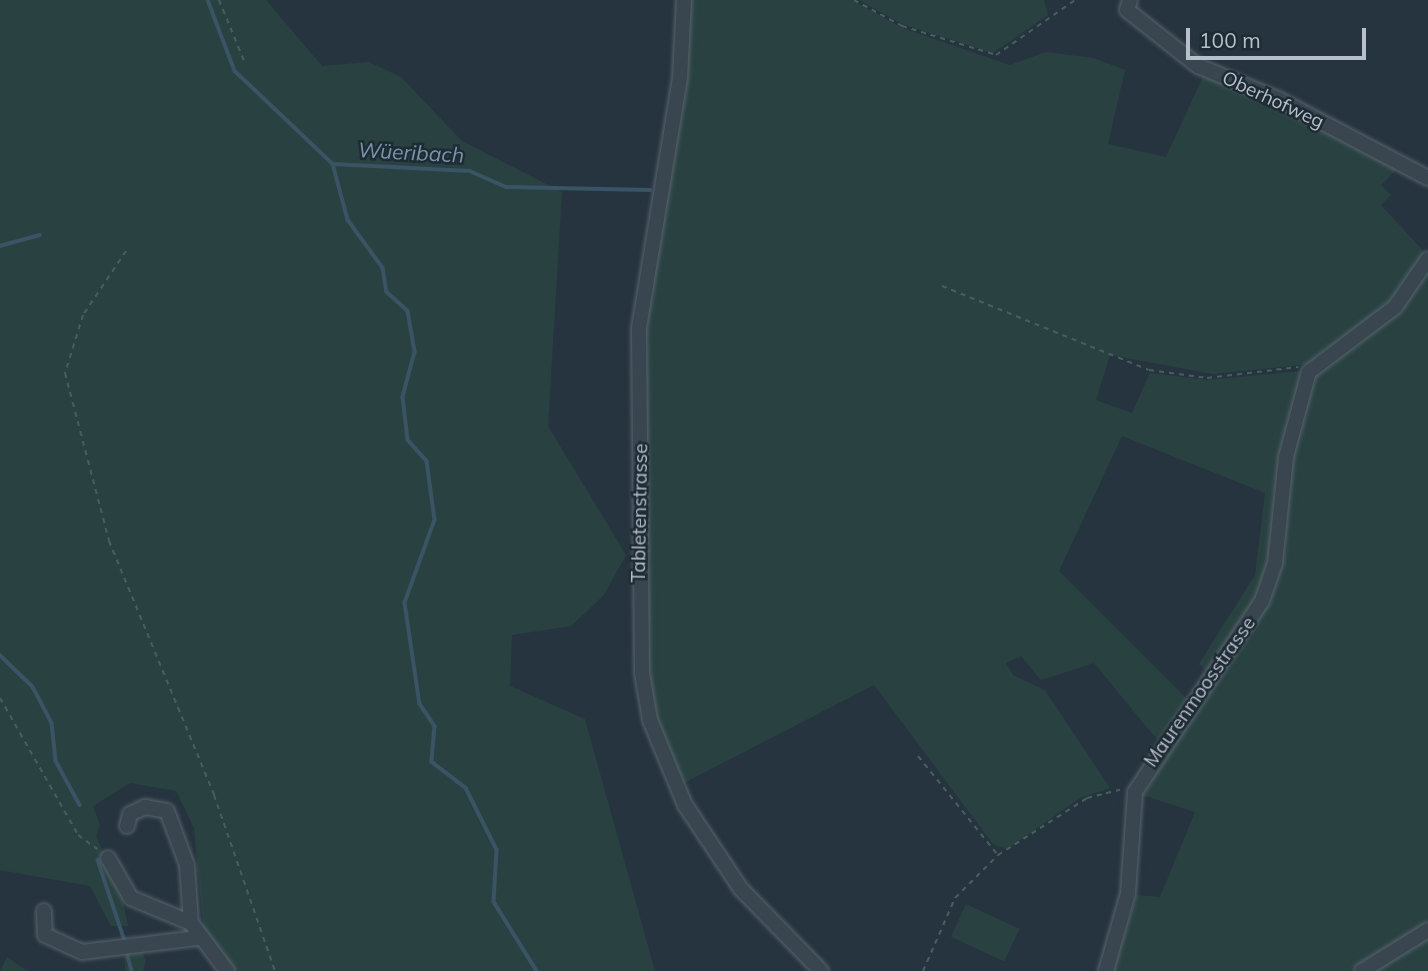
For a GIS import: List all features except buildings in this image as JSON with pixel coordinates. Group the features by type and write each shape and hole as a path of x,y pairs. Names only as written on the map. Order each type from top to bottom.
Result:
{"street":[{"name":"Tabletenstrasse","path":"684,0 681,78 639,328 642,673 650,720 685,805 741,890 821,971"},
{"name":"Oberhofweg","path":"1128,5 1198,66 1278,99 1428,178"},
{"path":"1309,372 1395,307 1428,259"},
{"name":"Maurenmoosstrasse","path":"1106,971 1128,893 1135,792 1262,601 1275,564 1286,457 1309,372"},
{"path":"127,826 130,814 145,807 167,811 187,865 191,923 197,937 227,971"},
{"path":"107,858 131,898 191,923"},
{"path":"44,911 45,935 82,952 197,937"},
{"path":"1362,971 1428,930"}],"path":[{"path":"219,0 244,63"},
{"path":"855,0 902,26 996,55 1075,0"},
{"path":"125,251 83,315 65,373 109,541 214,795 275,971"},
{"path":"942,286 1149,370 1207,378 1297,366 1309,372"},
{"path":"0,698 78,835 107,858"},
{"path":"918,755 998,855"},
{"path":"923,971 955,898 998,855 1087,798 1135,792"}],"green space":[{"path":"0,0 266,0 322,66 369,62 401,77 462,141 562,192 548,426 626,555 604,595 571,626 512,635 510,686 585,719 655,971 234,971 204,939 194,828 176,791 130,783 93,806 100,825 96,836 121,891 128,926 111,926 90,886 0,870"},
{"path":"686,0 852,0 902,28 1010,65 1046,52 1094,58 1125,70 1108,144 1166,157 1205,72 1400,166 1381,185 1391,195 1381,205 1427,255 1383,315 1311,364 1213,374 1110,355 1096,400 1132,413 1150,373 1207,380 1301,371 1275,548 1259,599 1210,674 1199,664 1255,575 1265,493 1122,436 1059,571 1190,702 1159,742 1094,663 1041,680 1021,656 1006,663 1013,675 1045,690 1110,788 1080,798 1007,849 993,844 874,685 678,786 648,697 643,328"},
{"path":"859,0 1044,0 1048,15 993,53 902,24"},
{"path":"1428,264 1428,923 1350,971 1112,971 1137,895 1160,897 1195,812 1143,795 1269,591 1289,463 1317,368 1386,321"},
{"path":"966,904 1019,929 1004,962 951,937"},
{"path":"1428,937 1428,971 1375,971"},
{"path":"139,948 146,960 143,971 125,971 124,952"},
{"path":"7,957 24,969 28,971 0,971"}],"waterway":[{"name":"Wüeribach","path":"208,0 235,71 333,164 348,220 383,268 387,292 408,311 415,352 403,397 408,440 427,461 435,520 405,603 420,704 435,726 432,762 466,788 497,850 494,902 537,971"},
{"name":"Wüeribach","path":"333,164 470,171 506,187 650,190"},
{"path":"0,246 40,235"},
{"path":"0,655 33,687 52,723 56,761 80,805"},
{"path":"98,860 125,941"},
{"path":"128,956 132,971"}]}
